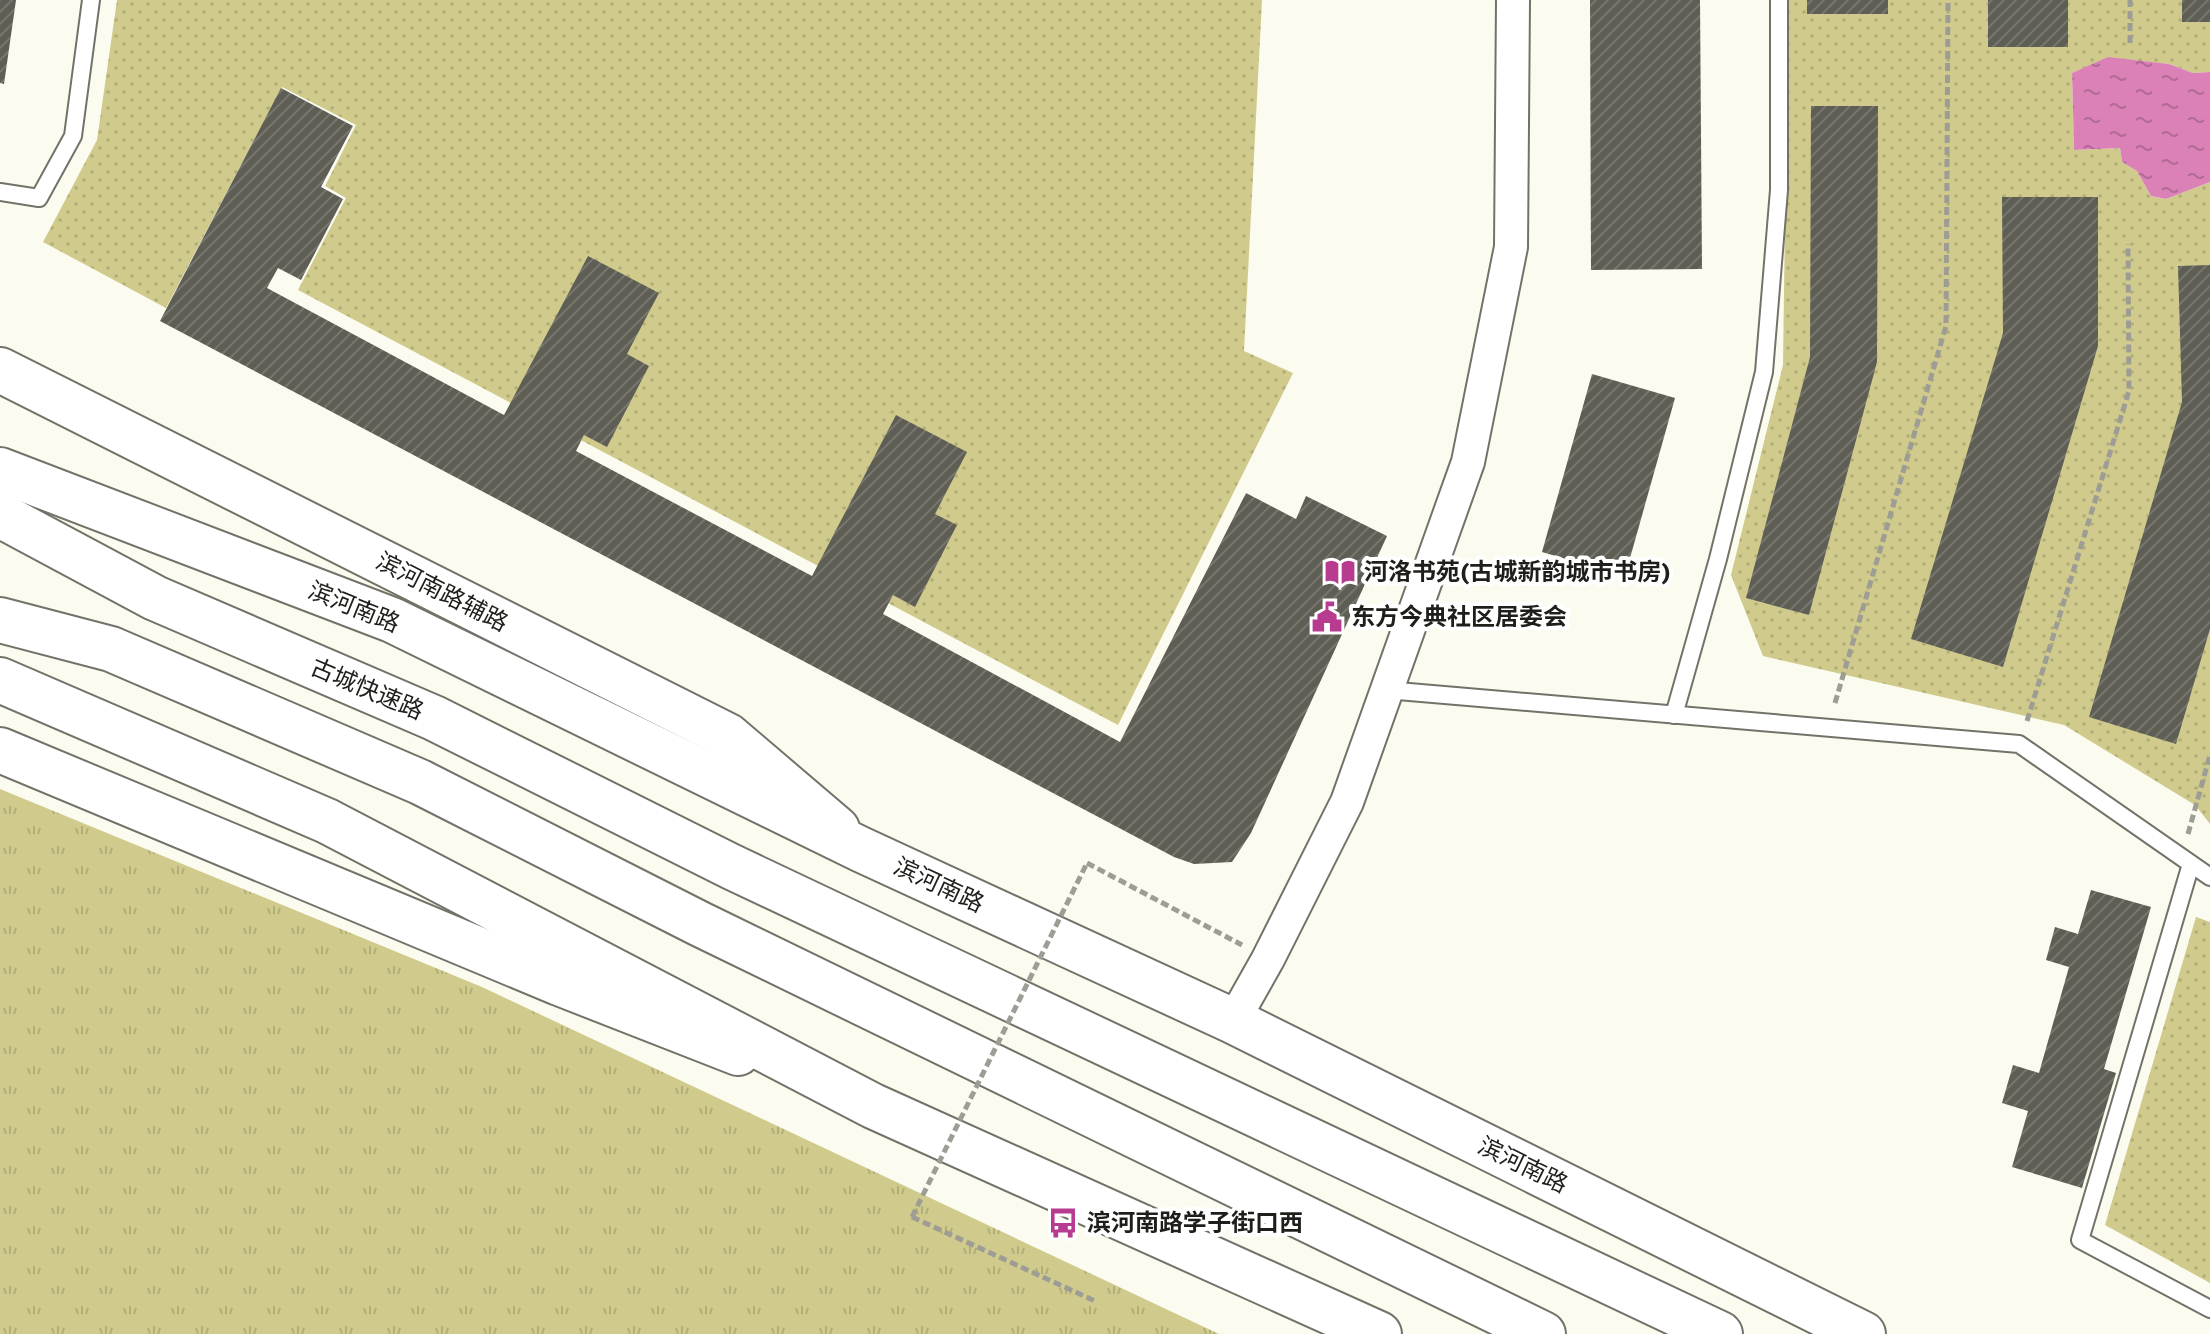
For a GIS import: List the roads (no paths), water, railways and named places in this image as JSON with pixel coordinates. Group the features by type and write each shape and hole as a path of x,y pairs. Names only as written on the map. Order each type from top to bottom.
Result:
{"main road":[{"name":"滨河南路辅路","path":"0,370 728,736 860,849"},
{"name":"滨河南路","path":"0,470 392,620 860,849 1233,1021 1863,1334"},
{"name":"古城快速路","path":"0,515 155,598 434,718 732,867 1720,1334"},
{"path":"0,620 111,649 420,782 700,924 1543,1334"},
{"path":"0,680 327,821 873,1106"},
{"path":"0,750 559,983 873,1106 1379,1334"}],"street":[{"path":"1233,1021 1268,959 1347,802 1468,462 1511,247 1513,0"}],"lane":[{"path":"0,192 39,198 73,136 91,0"},
{"path":"1674,715 1718,559 1764,372 1779,190 1779,0"},
{"path":"1386,690 2019,744 2210,877"},
{"path":"2186,861 2080,1240 2210,1309"}],"water":[{"path":"2108,57 2169,64 2193,73 2210,72 2210,182 2166,199 2151,196 2137,171 2122,162 2120,148 2074,150 2072,73"}],"place":[{"name":"河洛书苑(古城新韵城市书房)","path":"1340,572"},
{"name":"东方今典社区居委会","path":"1327,617"},
{"name":"滨河南路学子街口西","path":"1063,1223"}]}
